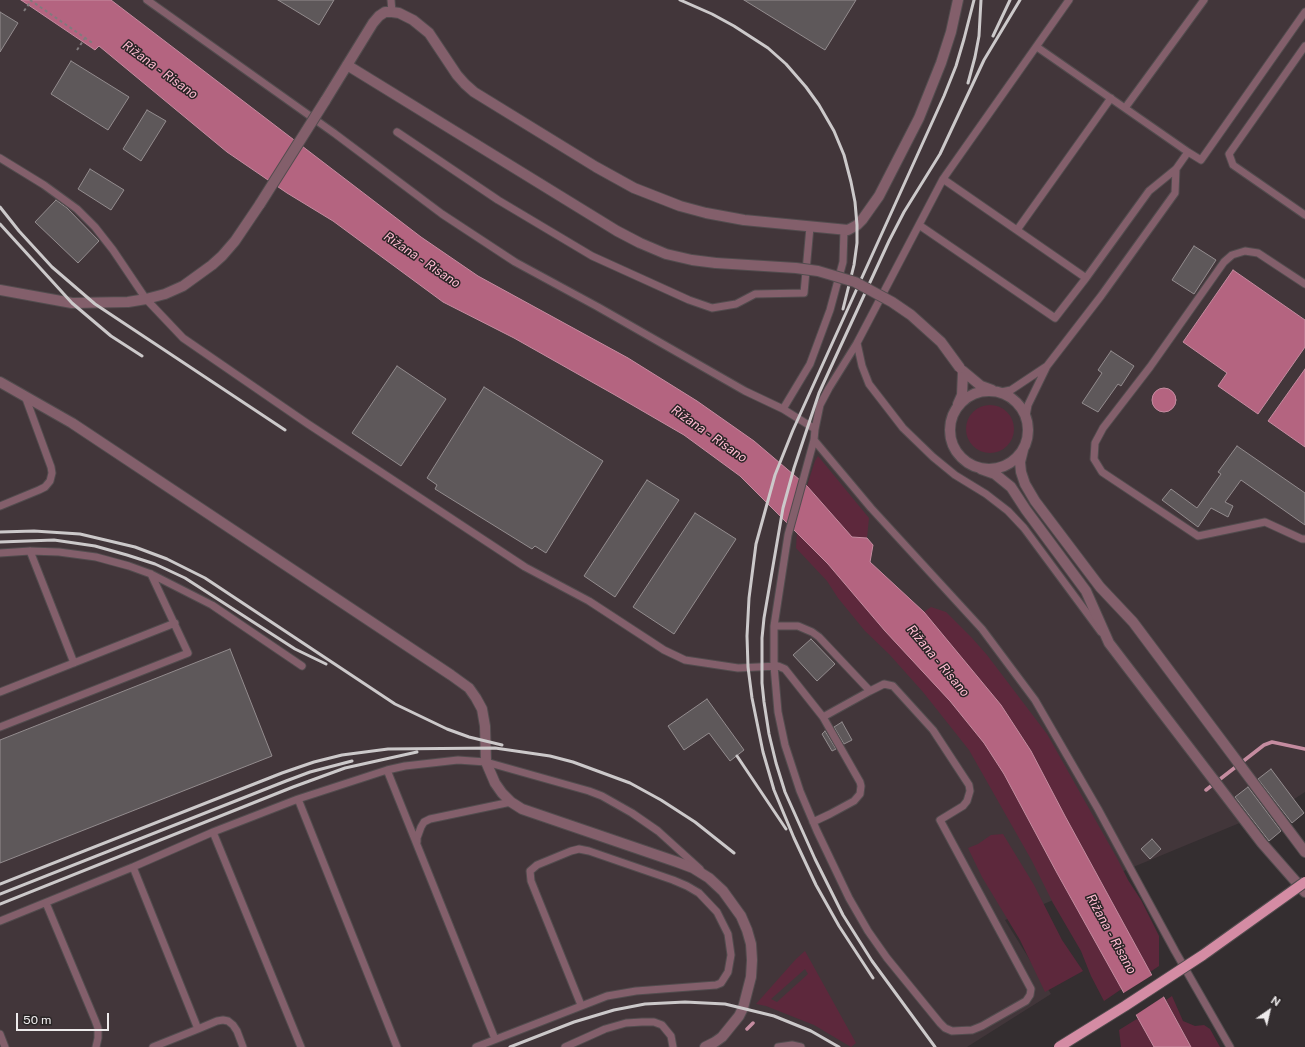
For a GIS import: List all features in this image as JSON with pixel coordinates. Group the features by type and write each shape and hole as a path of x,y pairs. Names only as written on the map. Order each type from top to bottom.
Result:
{"main road":[{"path":"1059,1047 1126,1006 1203,955 1305,882"}],"street":[{"path":"0,290 72,303 101,303 146,299 165,294 183,286 212,265 235,241 260,204 373,23 385,12 405,15 429,33 457,75 474,92 615,178 653,196 706,213 744,220 848,230 857,225 870,210 879,196 919,118 941,63 951,32 958,0"},
{"path":"347,65 617,232 640,243 666,254 692,260 811,270 834,275 855,282 911,314 941,342 962,369 981,386 1009,396 1022,408 1029,424 1029,433 1020,462 1021,472 1025,484 1035,502 1100,587 1133,622 1305,852"},
{"path":"962,369 962,395 952,417 950,428 951,439 955,449 962,458 971,465 992,470 1002,468 1017,458 1023,450"},
{"path":"0,382 78,428 452,675 468,688 482,709 485,726 486,762 502,793 511,802 522,809 693,868 709,878 723,891 741,916 747,930 751,944 752,960 750,984 739,1016 722,1037 705,1047"},
{"path":"957,407 974,393 996,391"},
{"path":"981,468 995,474 1011,487 1026,510 1086,591 1109,643 1228,800 1262,843 1305,892"}],"lane":[{"path":"147,0 334,133 442,214 515,262 598,307 744,391 783,409 814,429"},
{"path":"391,0 392,12"},
{"path":"824,717 870,691 884,684 889,684 897,689 933,730 969,786 970,791 967,801 963,806 940,820 1031,989 1032,992 1028,998 982,1026 972,1030 958,1032 952,1031 946,1028 887,958 868,931 849,898 813,822 800,791 784,745 778,712 774,666 774,626 788,535 814,440 814,429 820,405 857,343 943,179 1069,0"},
{"path":"1126,108 1204,0"},
{"path":"1037,47 1201,160 1305,12"},
{"path":"1305,46 1230,154 1233,165 1305,215"},
{"path":"1017,230 1111,98"},
{"path":"397,132 498,200 592,256 689,300 712,308 736,304 755,294 804,293 810,227"},
{"path":"919,225 1055,318 1149,191 1176,169 1188,152"},
{"path":"0,158 44,185 77,209 95,227 113,250 146,299 182,338 525,567 589,601 664,650 684,660 738,668 782,667 788,672 824,717 860,782 860,794 854,800 813,822"},
{"path":"1026,416 1028,405 1047,366 1101,296 1175,193 1176,169"},
{"path":"943,179 1086,278"},
{"path":"783,409 810,364 830,310 843,262 844,230"},
{"path":"1305,284 1258,253 1245,251 1232,255 1224,262 1150,367 1103,428 1095,443 1094,459 1102,472 1198,536 1266,522 1305,539"},
{"path":"857,343 862,366 869,384 903,428 933,457 955,475 986,494 1008,511 1024,528 1109,643"},
{"path":"996,391 1011,390 1047,366"},
{"path":"0,506 45,487 50,481 52,473 25,396"},
{"path":"814,440 871,508 982,629 1035,700 1098,809 1175,951 1230,1047"},
{"path":"30,551 74,663"},
{"path":"0,552 59,552 96,557 151,574 212,605 302,666"},
{"path":"0,727 188,653 151,574"},
{"path":"0,692 175,624"},
{"path":"774,626 798,626 812,632 819,637 870,691"},
{"path":"0,921 133,867 213,832 298,799 387,770 405,766 458,760 486,762 589,791 614,802 658,831 709,878"},
{"path":"387,770 495,1039"},
{"path":"298,799 398,1047"},
{"path":"417,844 416,838 421,827 424,822 430,819 511,802"},
{"path":"213,832 301,1047"},
{"path":"476,1047 607,996 636,991 710,987 716,985 721,982 728,972 731,955 728,934 718,912 699,893 687,886 589,851 579,849 575,850 536,865 530,871 531,881 581,1005"},
{"path":"133,867 198,1029"},
{"path":"46,903 95,1020 98,1038 96,1047"},
{"path":"153,1047 217,1021 223,1020 228,1021 233,1025 243,1047"},
{"path":"565,1047 606,1029 626,1023 642,1022 654,1022 662,1025 671,1036 673,1047"},
{"path":"0,1034 5,1047"},
{"path":"778,1047 792,1045 801,1047"}],"path":[{"path":"24,11 30,0 94,44"},
{"path":"78,50 85,38"}],"shaded area":[{"path":"0,0 1305,0 1305,792 1288,803 1005,920 1051,994 967,1047 0,1047"},
{"path":"985,405 995,405 1007,412 1014,424 1014,434 1007,446 995,453 985,453 977,449 970,442 966,434 966,424 970,416 977,409"},
{"path":"818,456 869,518 867,538 852,537 807,486"},
{"path":"797,530 950,701 984,743 1004,774 1057,873 1123,988 1104,1001 1091,976 1081,951 969,750 923,692 889,654 865,631 838,598 827,581 796,548"},
{"path":"931,607 946,612 972,638 987,655 1047,734 1128,880 1141,900 1159,936 1159,966 1150,972 1030,749 1001,705 924,612"},
{"path":"1003,834 1034,885 1062,940 1083,971 1045,992 1020,940 982,877 968,848 978,844 991,835"},
{"path":"805,951 856,1043 851,1047 814,1025 766,1006 756,1004","holes":["805,969 808,974 777,1002 771,999"]},
{"path":"1172,996 1183,1021 1195,1026 1204,1025 1210,1029 1220,1047 1191,1047 1166,1000"},
{"path":"1140,1017 1156,1047 1121,1047 1119,1030"}],"water":[{"name":"Rižana - Risano","path":"21,0 111,0 421,237 478,276 628,358 697,401 754,441 807,486 852,537 867,538 873,545 870,562 924,612 1001,705 1031,751 1191,1047 1154,1047 1057,873 1004,774 984,743 950,701 885,631 828,564 740,476 684,435 514,338 443,302 333,221 287,193 227,152 99,46 95,50"},
{"path":"1233,270 1305,320 1305,347 1258,414 1218,386 1227,373 1183,342"},
{"path":"1305,369 1305,447 1268,421"},
{"path":"1164,388 1172,392 1176,400 1172,408 1164,412 1156,408 1152,400 1156,392"}],"pier":[{"path":"1154,974 1166,995 1134,1016 1122,994"}],"building":[{"path":"278,0 334,0 319,25"},
{"path":"744,0 856,0 825,50"},
{"path":"0,12 18,23 0,52"},
{"path":"71,61 129,97 108,130 51,94"},
{"path":"147,110 166,121 141,161 123,149"},
{"path":"90,169 124,190 111,210 78,189"},
{"path":"56,200 67,208 99,241 78,263 35,222"},
{"path":"1194,246 1216,260 1194,294 1172,280"},
{"path":"1111,351 1134,366 1121,386 1118,384 1098,412 1082,403 1102,373 1098,370"},
{"path":"397,366 446,399 401,466 352,433"},
{"path":"484,387 603,461 546,553 535,546 532,549 435,489 437,485 427,478"},
{"path":"1237,446 1305,493 1305,525 1241,480 1225,502 1233,506 1228,517 1211,508 1198,527 1162,500 1171,489 1197,508 1221,474 1218,472"},
{"path":"647,480 679,500 615,597 584,576"},
{"path":"695,513 736,539 674,634 633,607"},
{"path":"811,639 835,664 817,681 793,655"},
{"path":"230,649 272,756 0,863 0,740"},
{"path":"707,699 744,750 730,761 709,733 684,750 668,726"},
{"path":"842,722 852,740 844,744 834,727"},
{"path":"825,731 836,749 832,751 822,734"},
{"path":"1271,769 1304,813 1292,823 1258,779"},
{"path":"1248,787 1281,831 1269,841 1235,797"},
{"path":"1152,839 1161,849 1150,859 1141,849"}],"waterway":[{"path":"1206,790 1264,745 1272,742 1305,749"},
{"path":"747,1029 753,1023"}],"railway":[{"path":"680,0 712,14 768,48 786,64 806,87 819,105 834,131 844,155 851,182 857,225 857,243 854,265 843,309"},
{"path":"873,978 839,926 816,885 774,790 763,752 752,698 748,667 747,636 749,598 756,544 775,475 793,430 944,96 956,66 974,0"},
{"path":"968,83 979,36 981,0"},
{"path":"993,36 1010,0"},
{"path":"935,1047 872,961 843,915 815,859 785,792 769,734 764,702 762,683 762,638 764,618 783,508 794,468 819,393 889,241 904,212 940,154 984,60 1020,0"},
{"path":"0,207 19,231 52,267 95,304 285,430"},
{"path":"0,224 72,303 111,336 142,356"},
{"path":"0,532 34,531 80,534 135,547 167,559 205,578 395,704 447,729 469,737 502,745"},
{"path":"0,542 54,540 95,546 155,564 185,578 295,649 326,664"},
{"path":"0,884 282,773 314,762 342,755 388,749 495,748 550,756 573,762 630,783 661,800 695,822 734,853"},
{"path":"0,904 293,787 345,768 417,752"},
{"path":"737,756 786,829"},
{"path":"0,894 286,781 310,772 352,761"},
{"path":"510,1047 574,1022 614,1010 645,1004 685,1002 725,1004 774,1016 811,1031 839,1047"}]}
